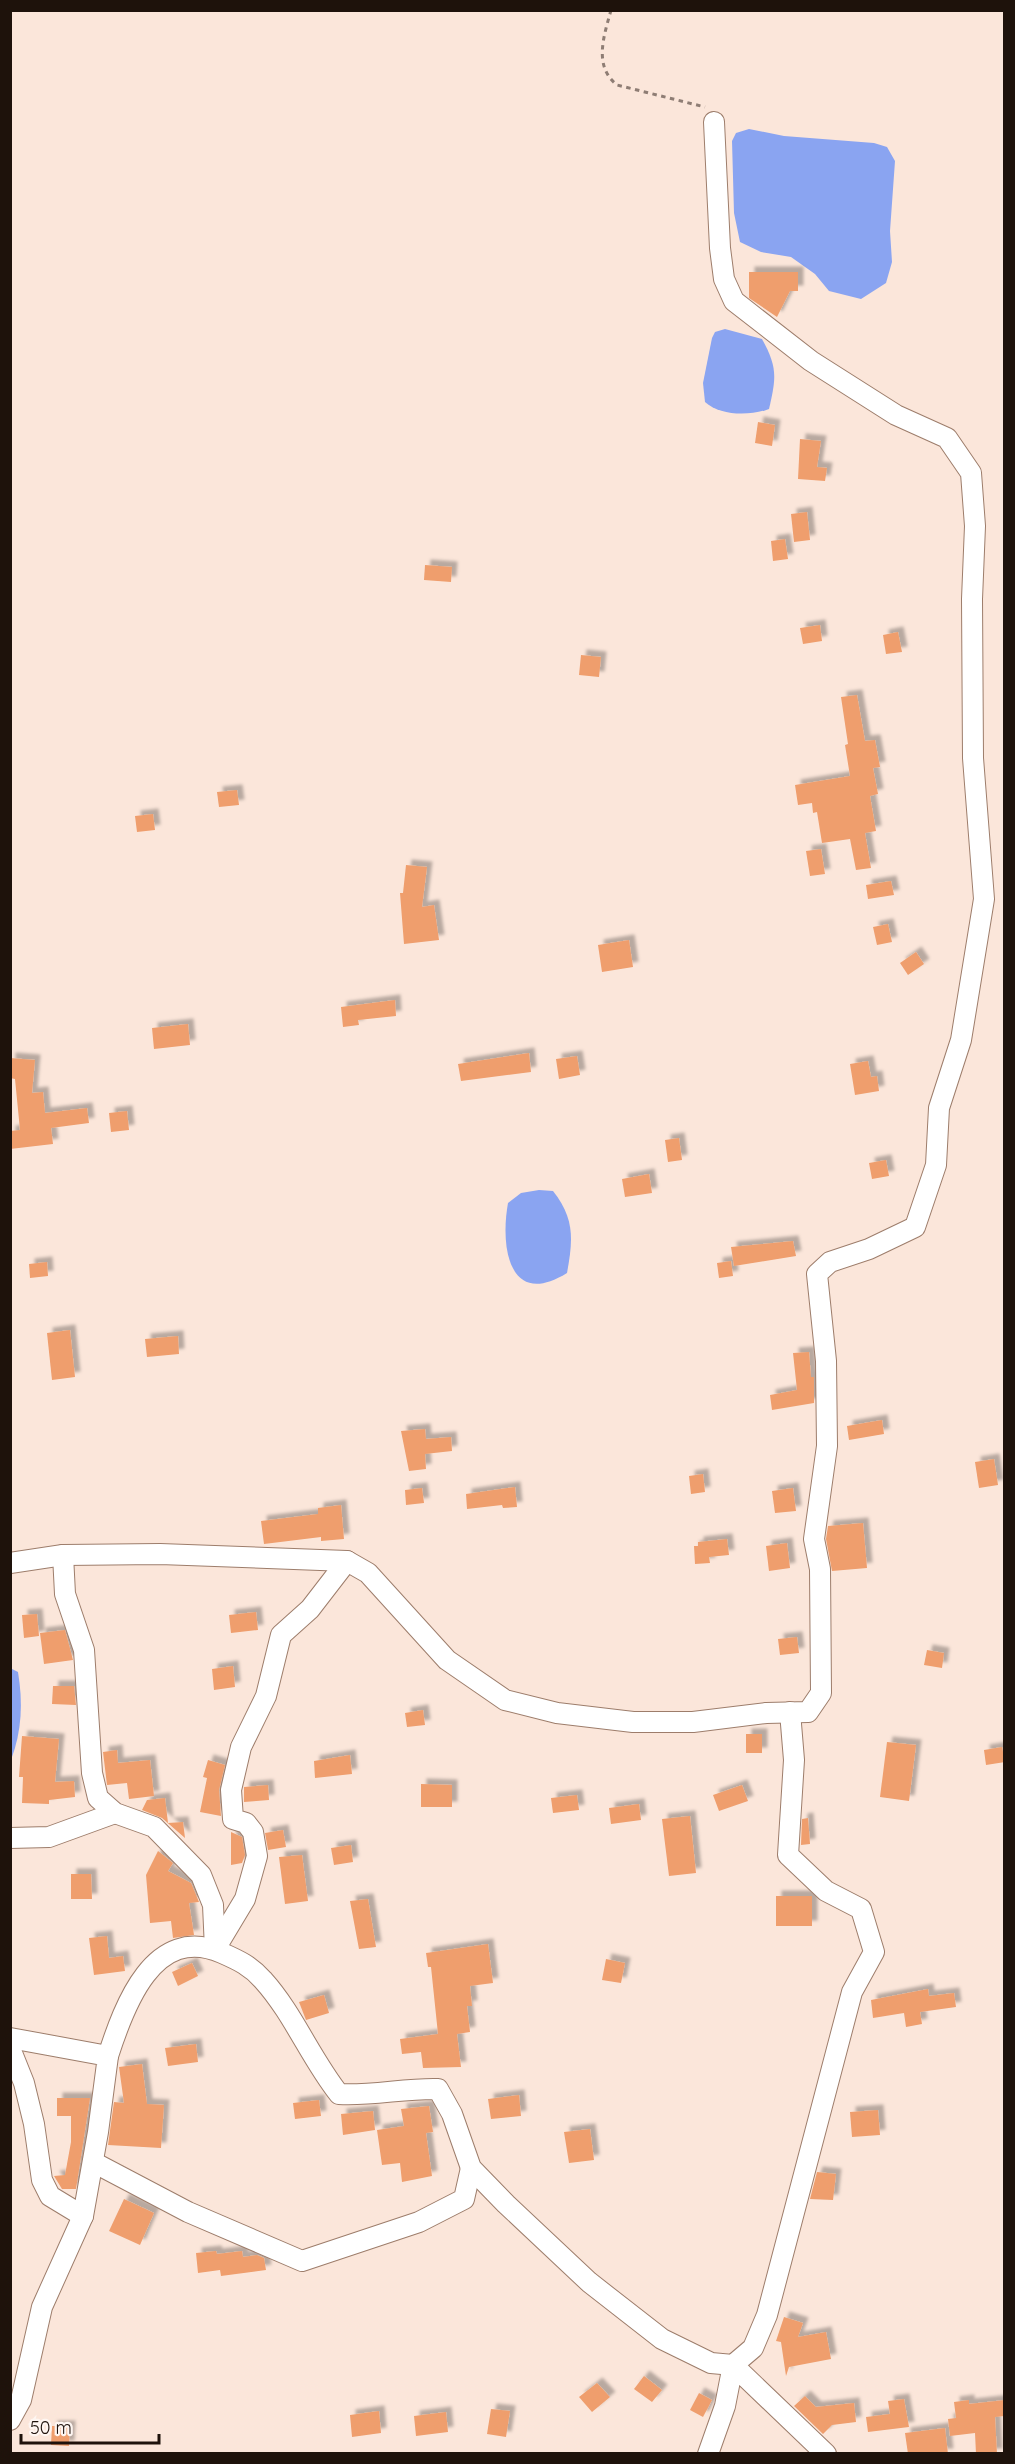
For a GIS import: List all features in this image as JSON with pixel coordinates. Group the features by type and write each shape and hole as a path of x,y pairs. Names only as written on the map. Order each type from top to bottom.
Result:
{"street":[{"path":"10,1563 63,1555 160,1554 347,1561 368,1573 447,1660 505,1700 557,1713 633,1722 693,1722 766,1713 808,1712 820,1693 820,1569 814,1539 827,1446 826,1361 817,1274 830,1262 869,1249 915,1227 936,1165 939,1108 961,1040 984,899 973,758 972,599 975,526 971,473 947,438 896,415 811,361 734,301 724,279 720,248 714,122"},
{"path":"63,1555 65,1594 84,1650 92,1773 98,1798 115,1813 154,1827 201,1875 213,1905 214,1949"},
{"path":"214,1949 245,1899 257,1856 253,1832 246,1823 233,1819 231,1790 241,1747 266,1696 280,1635 310,1609 347,1561"},
{"path":"708,2454 725,2406 733,2365 753,2348 767,2315 823,2114 852,1992 874,1952 861,1909 826,1891 788,1854 794,1760 790,1712"},
{"path":"10,1839 49,1837 115,1813"},
{"path":"10,2420 21,2400 42,2307 83,2216 108,2056 118,2025 135,1990 159,1958 189,1945 214,1949 244,1962 264,1980 318,2068 339,2094 363,2095 413,2088 438,2089 452,2114 471,2168 589,2282 662,2339 711,2363 733,2365 826,2454"},
{"path":"10,2038 108,2056"},
{"path":"10,2048 24,2083 34,2124 42,2180 50,2196 83,2216"},
{"path":"93,2162 188,2212 303,2261 419,2222 464,2199 471,2168"}],"path":[{"path":"611,10 602,47 608,77 617,85 703,104 712,114 714,122"}],"water":[{"path":"749,129 784,136 874,143 887,147 895,161 890,231 892,262 886,283 861,299 829,291 815,274 791,257 761,252 740,242 734,213 732,141 736,133"},
{"path":"725,329 762,339 771,358 774,373 769,409 744,414 719,410 705,402 703,383 712,338 715,332"},
{"path":"539,1190 553,1191 560,1201 569,1221 571,1240 567,1273 547,1282 532,1283 521,1278 513,1268 508,1254 506,1220 508,1203 521,1193"},
{"path":"10,1668 18,1672 21,1694 19,1727 11,1760"}],"building":[{"path":"749,272 798,272 798,291 790,291 777,317 749,298"},
{"path":"758,422 775,425 772,446 755,443"},
{"path":"800,439 821,441 817,467 827,468 825,481 798,479"},
{"path":"807,512 810,540 794,542 791,514"},
{"path":"785,539 788,559 773,561 771,541"},
{"path":"425,565 452,567 451,582 424,580"},
{"path":"820,625 822,641 803,644 800,628"},
{"path":"898,632 902,652 886,654 883,635"},
{"path":"581,655 601,657 599,677 579,675"},
{"path":"857,695 865,741 875,740 880,767 873,768 878,794 870,796 876,831 865,833 871,868 856,870 850,839 822,843 817,812 813,813 812,803 798,805 795,785 850,776 841,697"},
{"path":"237,790 239,805 219,807 217,792"},
{"path":"153,814 155,830 137,832 135,816"},
{"path":"821,849 825,874 810,876 806,851"},
{"path":"406,865 427,867 422,907 434,905 439,940 404,944 400,893 403,893"},
{"path":"891,881 894,895 868,899 866,885"},
{"path":"888,924 892,942 877,945 873,927"},
{"path":"629,940 633,967 602,972 598,945"},
{"path":"916,952 924,964 908,975 900,963"},
{"path":"395,1000 396,1016 358,1020 359,1025 343,1027 341,1007"},
{"path":"188,1024 190,1045 154,1049 152,1028"},
{"path":"529,1053 531,1072 461,1081 458,1064"},
{"path":"577,1056 580,1075 559,1079 556,1059"},
{"path":"10,1058 35,1060 32,1093 43,1092 45,1113 87,1108 89,1123 51,1128 53,1144 10,1149 10,1131 20,1130 15,1079 10,1078"},
{"path":"868,1061 871,1077 877,1076 879,1091 855,1095 850,1064"},
{"path":"127,1111 129,1130 111,1132 109,1113"},
{"path":"679,1138 682,1160 668,1162 665,1140"},
{"path":"886,1160 889,1176 872,1179 869,1163"},
{"path":"649,1174 652,1193 625,1197 622,1179"},
{"path":"793,1241 796,1256 734,1266 731,1247"},
{"path":"731,1261 733,1276 719,1278 717,1263"},
{"path":"47,1262 48,1276 30,1278 29,1264"},
{"path":"70,1330 75,1377 52,1380 47,1333"},
{"path":"178,1336 179,1354 147,1357 145,1339"},
{"path":"809,1352 811,1377 814,1377 814,1403 772,1410 770,1395 797,1390 793,1353"},
{"path":"882,1420 884,1434 849,1440 847,1426"},
{"path":"425,1429 426,1439 451,1437 452,1451 425,1454 426,1469 409,1471 401,1431"},
{"path":"994,1459 998,1485 979,1488 975,1462"},
{"path":"703,1474 705,1492 691,1494 689,1476"},
{"path":"515,1487 517,1507 503,1508 502,1505 467,1509 466,1494"},
{"path":"422,1488 424,1503 406,1505 405,1490"},
{"path":"793,1488 796,1511 775,1513 772,1491"},
{"path":"341,1505 344,1539 321,1541 321,1537 264,1544 261,1521 318,1514 318,1508"},
{"path":"863,1523 867,1568 832,1571 826,1539 828,1526"},
{"path":"727,1539 729,1555 709,1557 710,1563 695,1564 694,1546 698,1546 698,1542"},
{"path":"787,1543 790,1568 769,1571 766,1546"},
{"path":"256,1612 258,1630 231,1633 229,1615"},
{"path":"37,1614 39,1636 24,1638 22,1615"},
{"path":"65,1630 73,1660 44,1664 40,1633"},
{"path":"797,1637 799,1653 780,1655 778,1639"},
{"path":"927,1650 944,1653 942,1668 924,1665"},
{"path":"233,1666 235,1687 214,1690 212,1669"},
{"path":"53,1686 74,1686 76,1705 52,1704"},
{"path":"423,1710 425,1725 407,1727 405,1713"},
{"path":"746,1734 762,1734 762,1753 746,1753"},
{"path":"22,1736 59,1739 55,1782 74,1781 75,1797 49,1800 49,1804 22,1803 23,1777 19,1777"},
{"path":"887,1742 916,1745 909,1801 880,1797"},
{"path":"1002,1747 1005,1762 986,1765 984,1750"},
{"path":"117,1750 118,1763 150,1760 154,1796 129,1799 127,1783 107,1785 103,1752"},
{"path":"350,1755 352,1774 315,1778 314,1761"},
{"path":"208,1760 225,1765 219,1790 221,1816 200,1812 207,1778 203,1777"},
{"path":"421,1784 452,1785 452,1807 421,1807"},
{"path":"268,1785 269,1800 244,1802 244,1787"},
{"path":"742,1785 748,1801 719,1811 713,1795"},
{"path":"577,1795 579,1810 553,1813 551,1798"},
{"path":"165,1798 168,1823 183,1822 185,1838 162,1818 142,1810 147,1800"},
{"path":"639,1804 641,1820 611,1824 609,1808"},
{"path":"690,1816 696,1873 669,1876 662,1819"},
{"path":"808,1818 810,1844 801,1845 802,1819"},
{"path":"283,1830 286,1847 268,1850 265,1833"},
{"path":"231,1832 242,1837 245,1855 242,1863 231,1865"},
{"path":"351,1845 353,1862 334,1865 331,1848"},
{"path":"158,1851 173,1863 168,1871 191,1883 199,1902 189,1903 194,1935 173,1938 171,1921 150,1923 146,1875"},
{"path":"302,1855 308,1901 285,1904 279,1857"},
{"path":"71,1874 91,1874 92,1899 71,1899"},
{"path":"776,1896 812,1896 812,1926 776,1926"},
{"path":"368,1899 376,1947 359,1949 350,1901"},
{"path":"107,1936 109,1958 123,1956 125,1971 94,1975 89,1938"},
{"path":"488,1944 493,1983 470,1986 472,2006 467,2006 470,2032 457,2034 461,2067 423,2068 421,2052 402,2054 400,2039 438,2034 431,1967 428,1967 426,1953"},
{"path":"606,1959 625,1963 621,1983 602,1980"},
{"path":"192,1963 198,1976 178,1986 172,1972"},
{"path":"928,1989 929,1996 954,1993 956,2007 920,2012 922,2024 906,2027 904,2013 873,2018 871,2000"},
{"path":"324,1995 329,2013 306,2020 299,2002"},
{"path":"196,2044 198,2062 168,2066 165,2048"},
{"path":"142,2064 147,2104 164,2105 161,2148 108,2145 114,2102 124,2103 119,2067"},
{"path":"519,2095 521,2116 491,2119 488,2099"},
{"path":"57,2098 90,2098 76,2189 62,2189 54,2176 65,2175 71,2142 71,2116 57,2116"},
{"path":"319,2100 321,2116 295,2119 293,2103"},
{"path":"429,2106 433,2132 426,2133 432,2176 402,2182 400,2163 382,2165 377,2130 404,2126 401,2109"},
{"path":"878,2110 880,2135 852,2137 850,2112"},
{"path":"373,2111 375,2130 343,2135 341,2114"},
{"path":"590,2129 594,2160 569,2163 564,2132"},
{"path":"817,2172 836,2174 833,2200 810,2199"},
{"path":"124,2199 154,2213 140,2245 109,2231"},
{"path":"216,2251 217,2254 242,2251 243,2257 257,2255 264,2258 266,2270 221,2276 220,2270 198,2273 196,2253"},
{"path":"784,2317 803,2323 798,2337 826,2332 831,2359 789,2367 786,2376 781,2342 776,2341"},
{"path":"644,2376 662,2390 652,2402 634,2389"},
{"path":"597,2383 610,2397 592,2412 579,2397"},
{"path":"699,2393 712,2400 703,2417 690,2410"},
{"path":"805,2396 816,2407 854,2403 856,2422 832,2425 823,2434 794,2406"},
{"path":"904,2399 909,2427 868,2432 866,2417 890,2414 888,2401"},
{"path":"969,2400 969,2404 1005,2400 1005,2416 995,2417 997,2454 976,2454 975,2433 950,2436 948,2419 956,2418 954,2402"},
{"path":"491,2409 510,2411 506,2437 487,2434"},
{"path":"379,2411 381,2433 352,2437 350,2415"},
{"path":"446,2412 448,2432 416,2436 414,2416"},
{"path":"52,2426 70,2426 69,2446 51,2445"},
{"path":"945,2428 948,2454 908,2454 905,2433"}]}
